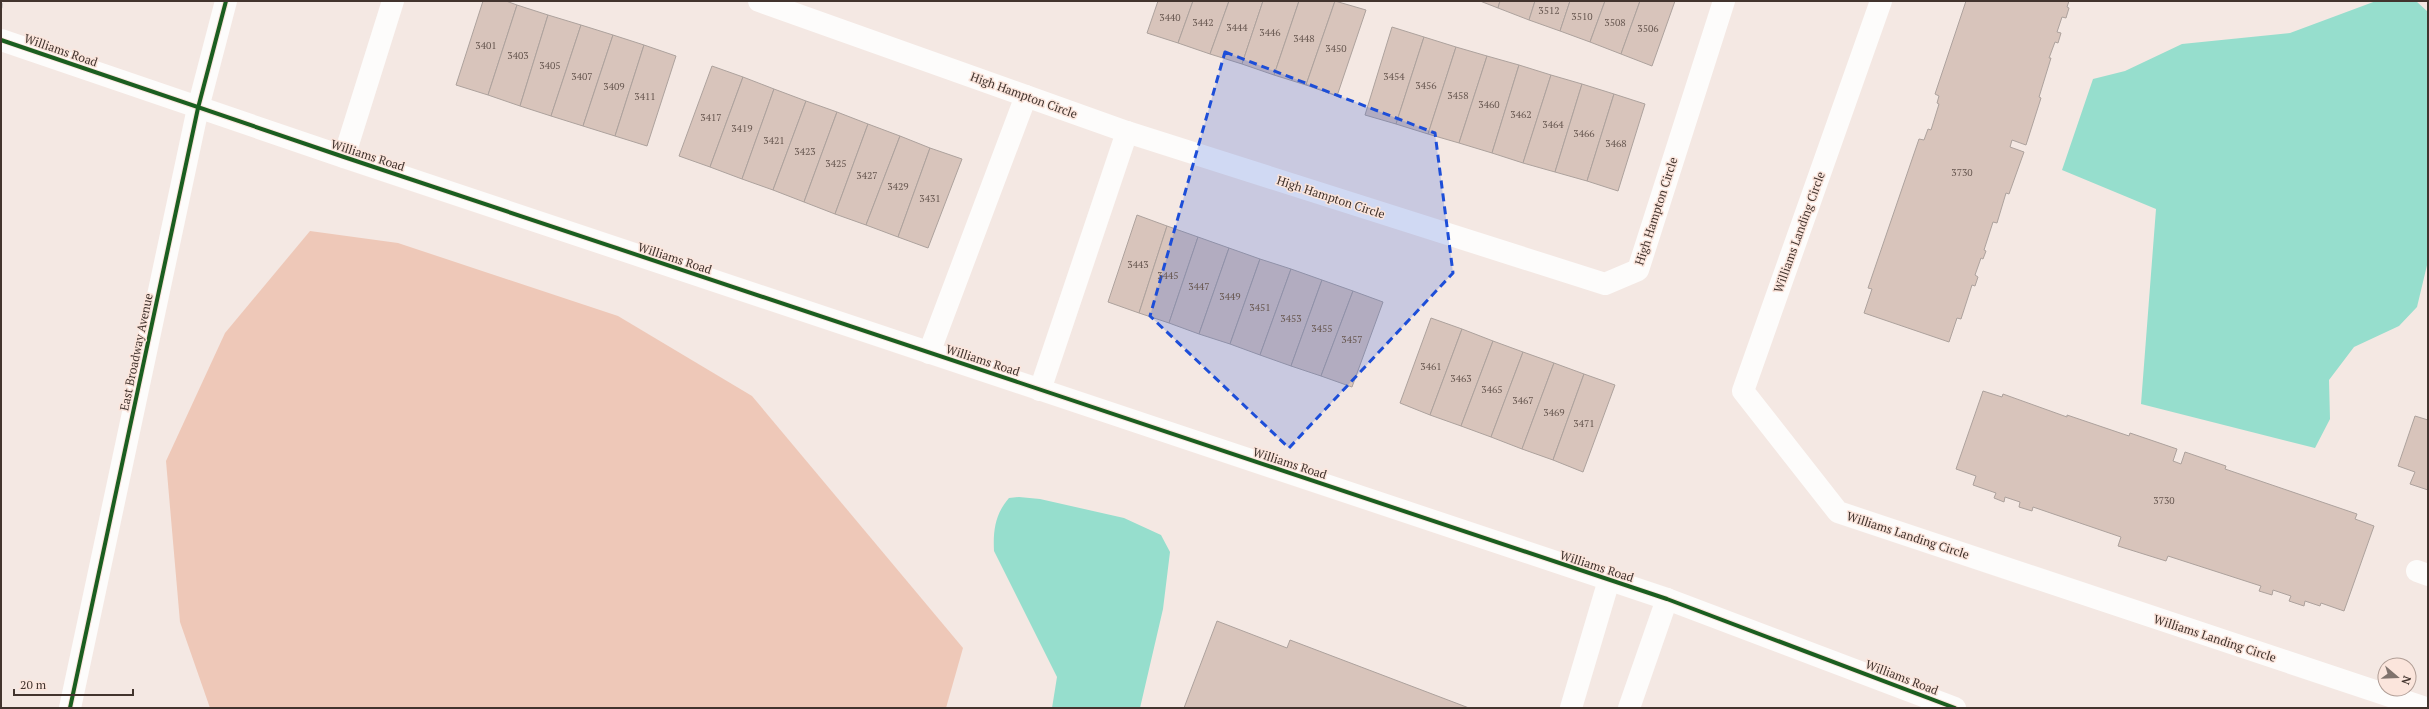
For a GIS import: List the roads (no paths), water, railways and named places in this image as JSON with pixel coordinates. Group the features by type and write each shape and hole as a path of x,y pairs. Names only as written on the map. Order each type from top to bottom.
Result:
{"street":[{"name":"East Broadway Avenue","path":"70,708 198,108 226,1"},
{"path":"344,157 393,1"},
{"name":"High Hampton Circle","path":"759,1 1127,132 1605,284 1638,270 1724,1"},
{"name":"Williams Landing Circle","path":"1882,1 1743,391 1838,512 2426,708"},
{"name":"Williams Road","path":"1,40 344,157 1667,599 1955,708"},
{"path":"929,353 1026,96"},
{"path":"1040,390 1127,132"},
{"path":"1571,708 1609,580"},
{"path":"1629,708 1667,599"}],"water":[{"path":"2376,1 2416,1 2428,12 2428,261 2417,307 2399,326 2354,347 2329,380 2330,419 2315,448 2141,404 2156,209 2062,170 2093,79 2125,71 2182,44 2290,33"},
{"path":"1019,497 1040,499 1124,518 1161,535 1170,552 1163,609 1140,708 1052,708 1057,677 994,551 996,523 1001,510 1009,498"}],"railway":[{"path":"1,8 2,1"}]}
